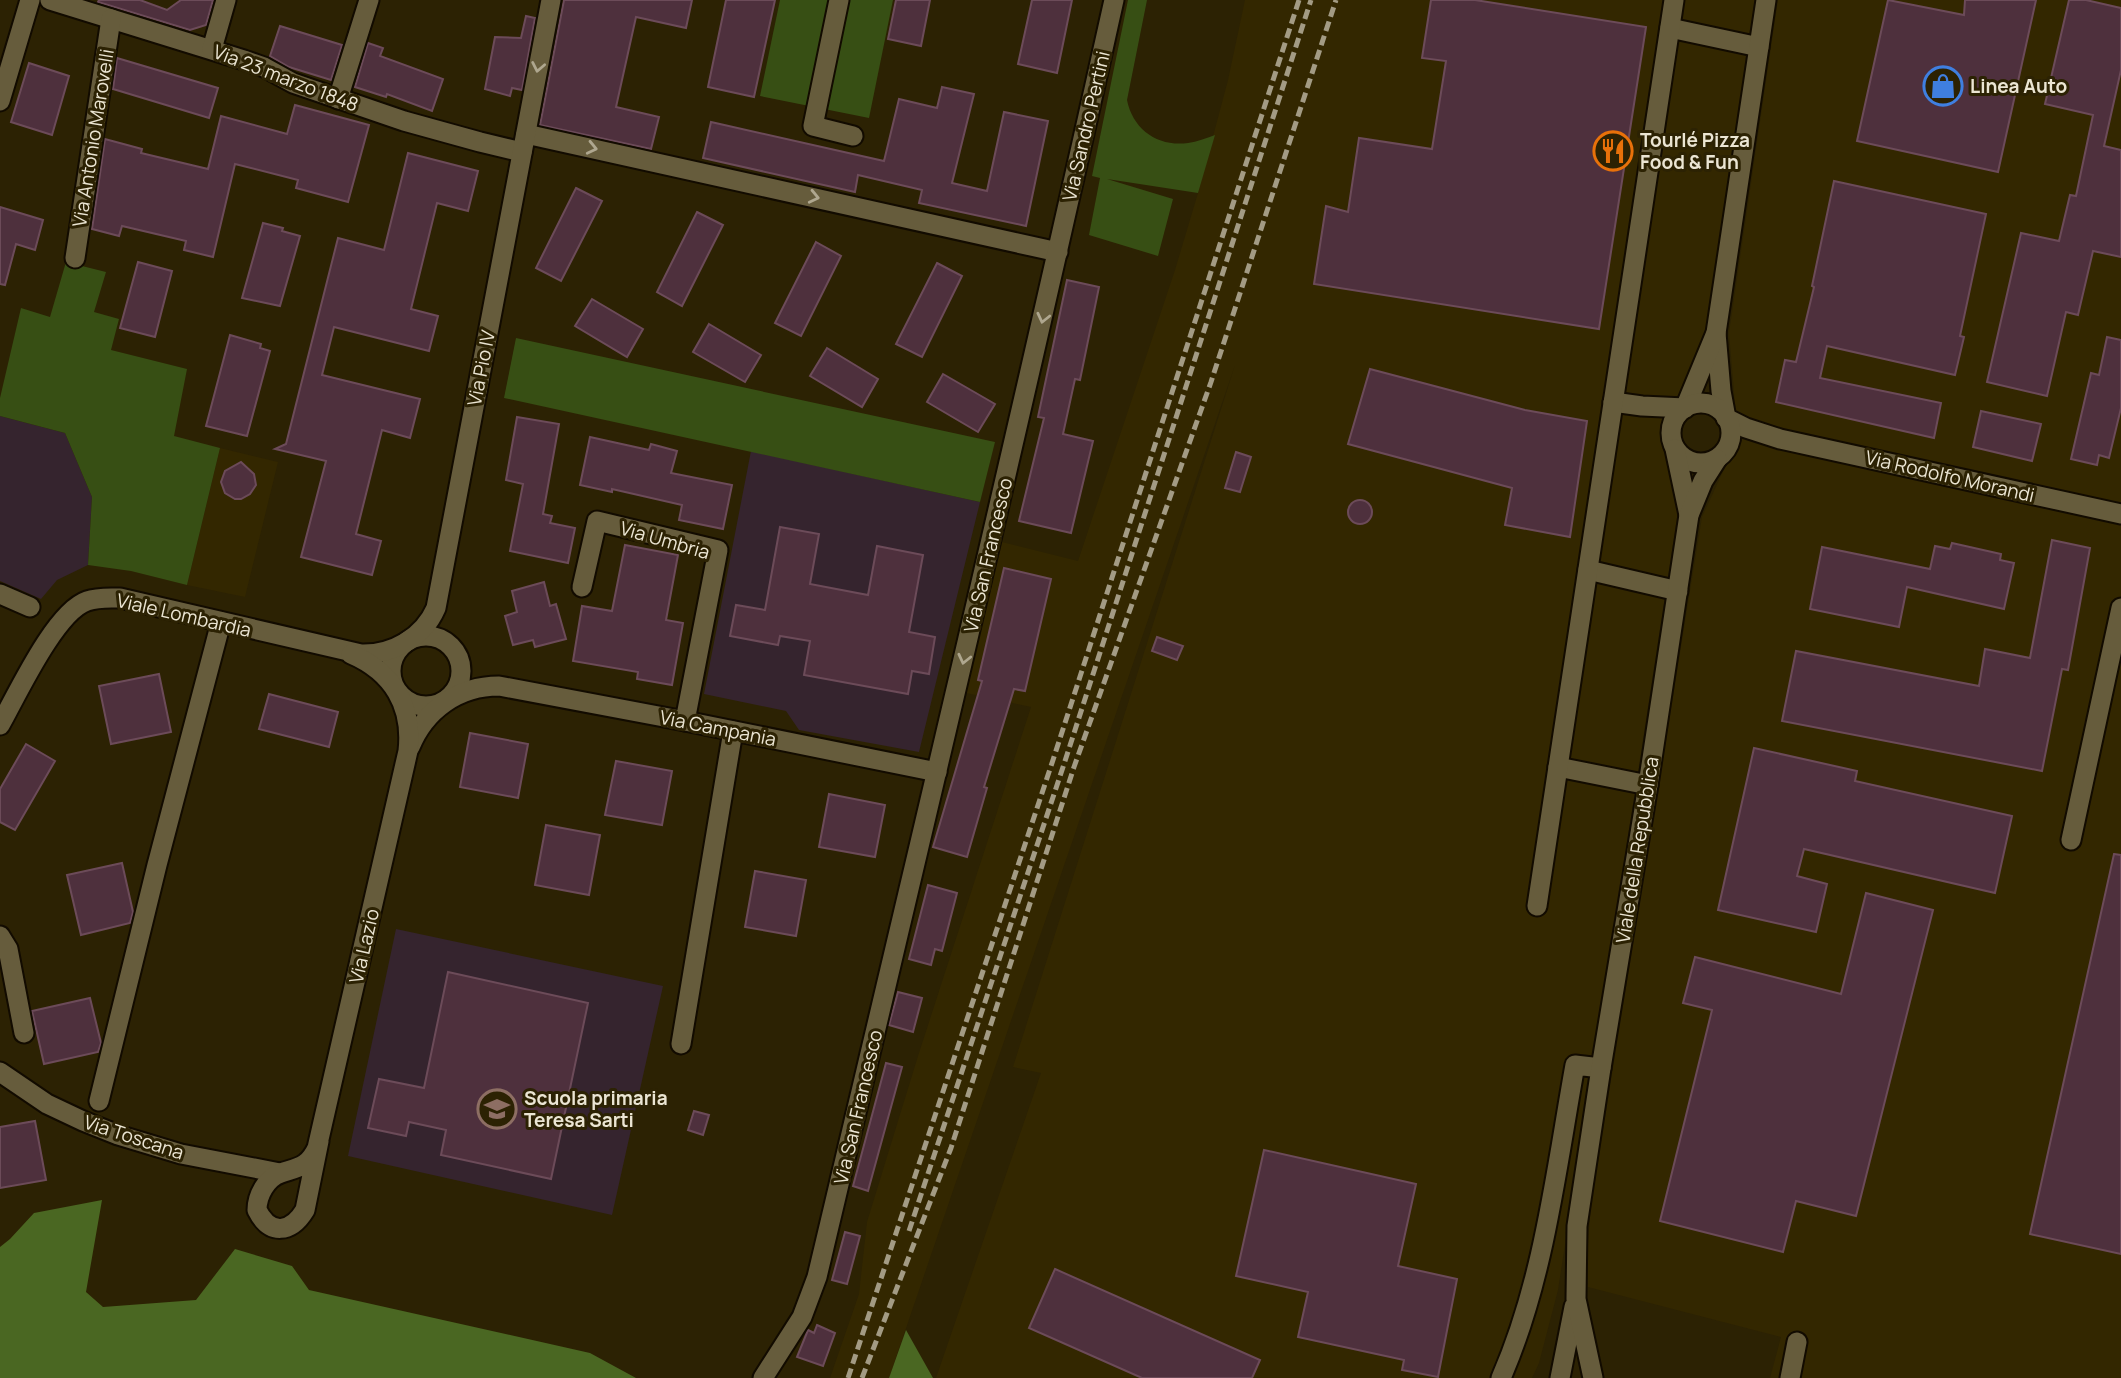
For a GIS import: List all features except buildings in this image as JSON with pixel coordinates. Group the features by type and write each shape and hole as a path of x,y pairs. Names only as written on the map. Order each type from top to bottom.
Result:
{"street":[{"path":"0,101 30,0"},
{"name":"Via 23 marzo 1848","path":"50,0 212,49 264,67 293,83 432,129 524,143"},
{"path":"212,49 226,0"},
{"path":"338,99 369,0"},
{"name":"Via Pio IV","path":"405,642 424,628 437,602 551,0"},
{"path":"839,0 813,126 853,136"},
{"name":"Via Sandro Pertini","path":"1059,251 1114,0"},
{"path":"1537,906 1674,0"},
{"name":"Viale della Repubblica","path":"1576,1300 1577,1226 1689,516 1703,481 1729,443 1731,435 1721,391 1716,333 1766,0"},
{"name":"Via Antonio Marovelli","path":"75,258 111,19"},
{"path":"1670,27 1759,47"},
{"path":"524,143 1059,251"},
{"name":"Via San Francesco","path":"763,1378 802,1317 817,1277 1059,251"},
{"name":"Viale della Repubblica","path":"1689,516 1673,444 1673,421 1685,408 1716,333"},
{"path":"1613,402 1685,408 1694,404 1712,405 1726,418"},
{"path":"1642,406 1681,456 1698,463 1708,463 1721,455"},
{"name":"Via Rodolfo Morandi","path":"1726,418 1780,439 2121,514"},
{"name":"Via Rodolfo Morandi","path":"1721,455 1780,439"},
{"name":"Via Umbria","path":"582,587 597,521 718,550 685,721"},
{"path":"1588,570 1678,591"},
{"path":"0,594 30,607"},
{"name":"Viale Lombardia","path":"0,725 57,627 83,602 100,598 120,598 350,653 381,653 405,642"},
{"name":"Via Pio IV","path":"437,602 443,631 455,651"},
{"path":"2071,841 2121,608"},
{"path":"99,1101 157,864 221,622"},
{"path":"419,636 431,636 446,642 455,651 461,663 461,679 458,688 448,699 433,706 422,706 408,702 398,692 392,681 391,666 395,654 405,642 419,636"},
{"name":"Via Campania","path":"455,651 482,677 499,686"},
{"name":"Viale Lombardia","path":"350,653 378,670 398,692"},
{"name":"Via Campania","path":"448,699 478,687 499,686 937,772"},
{"name":"Via Lazio","path":"319,1141 316,1152 301,1167 280,1173 262,1190 257,1210 264,1221 283,1229 295,1224 305,1210 408,751 408,721 398,692"},
{"name":"Via Lazio","path":"408,751 423,724 448,699"},
{"path":"681,1044 733,731"},
{"path":"1558,767 1648,785"},
{"path":"0,936 8,949 24,1033"},
{"path":"1501,1378 1517,1338 1535,1277 1575,1065 1601,1068"},
{"name":"Via Toscana","path":"0,1072 67,1114 118,1135 166,1150 280,1173"},
{"path":"1546,1225 1577,1226"},
{"path":"1560,1378 1576,1300"},
{"path":"1576,1300 1593,1378"},
{"path":"1790,1378 1797,1342"},
{"path":"1565,1352 1572,1378"}],"shaded area":[{"path":"1245,0 1755,0 1707,332 1680,400 1666,420 1663,442 1670,460 1678,512 1558,1290 1539,1363 1532,1378 936,1378 1041,1073 1013,1067 1235,365 889,1378 830,1378 859,1294 867,1222 1031,707 966,693 1002,542 1078,561 1198,193 1228,80"},
{"path":"1778,0 2121,0 2121,1378 1770,1378 1781,1337 1588,1287 1591,1204 1702,517 1738,439 1729,333"},
{"path":"0,416 65,433 92,497 88,565 57,580 41,599 0,581"},
{"path":"220,448 278,462 245,597 187,585"},
{"path":"751,451 980,502 919,752 799,730 786,711 704,694"},
{"name":"Scuola primaria Teresa Sarti","path":"396,929 663,986 612,1215 348,1156"}],"green space":[{"path":"780,0 893,0 869,118 760,96"},
{"path":"1128,0 1147,0 1127,100 1135,120 1148,134 1177,144 1215,135 1198,193 1107,179 1173,199 1158,256 1089,235 1100,178 1092,176"},
{"path":"66,262 106,272 94,312 119,319 111,350 187,369 174,436 220,448 187,585 131,571 88,565 92,497 65,433 0,416 0,398 21,308 50,317"},
{"path":"516,338 995,442 980,502 504,398"},
{"path":"102,1200 86,1292 103,1307 196,1300 235,1249 292,1266 309,1290 590,1353 636,1378 0,1378 0,1247 34,1213"},
{"path":"906,1330 933,1378 889,1378"}],"railway":[{"path":"848,1378 1053,760 1299,0"},
{"path":"909,1231 1064,764 1311,0"},
{"path":"862,1378 951,1148 1074,767 1211,382 1336,0"}],"place":[{"name":"Linea Auto","path":"1943,86"},
{"name":"Tourlé Pizza Food & Fun","path":"1613,151"},
{"name":"Scuola primaria Teresa Sarti","path":"497,1109"}]}
